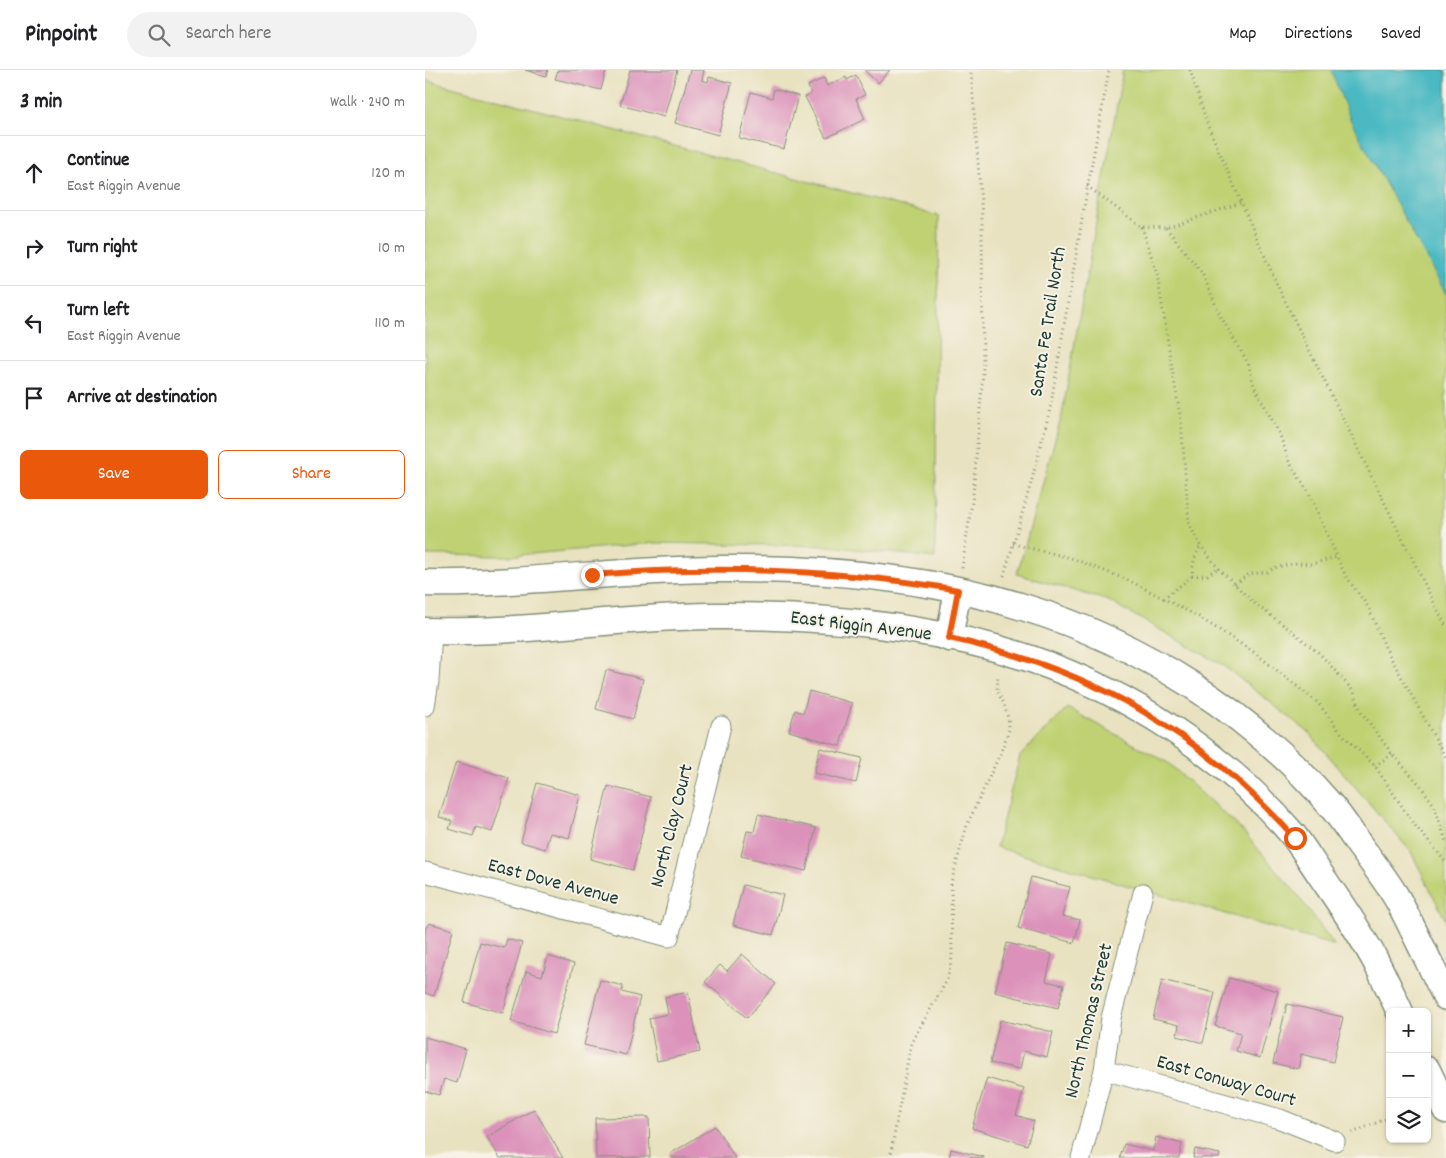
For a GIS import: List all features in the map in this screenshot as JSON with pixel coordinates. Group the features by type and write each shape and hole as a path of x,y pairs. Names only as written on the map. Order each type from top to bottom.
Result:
{"main road":[{"path":"425,583 491,582 651,570 743,569 852,575 958,590 1009,603 1065,621 1112,641 1164,668 1213,699 1249,726 1299,772 1334,809 1396,898 1446,997"},
{"path":"949,638 958,590"},
{"name":"East Riggin Avenue","path":"428,631 515,629 667,617 734,616 886,627 949,638 1000,650 1053,668 1099,687 1144,711 1185,738 1225,768 1261,802 1295,838 1351,920 1375,960 1398,1008"},
{"path":"1431,1078 1446,1110"}],"street":[{"path":"425,706 429,681 428,631"},
{"name":"North Clay Court","path":"669,938 721,726"},
{"name":"East Dove Avenue","path":"425,872 669,938"},
{"name":"North Thomas Street","path":"1081,1158 1103,1070 1111,1018 1143,893"},
{"name":"East Conway Court","path":"1103,1070 1280,1119 1335,1141"}],"path":[{"path":"958,590 973,495 983,372 982,216 971,70"},
{"name":"Santa Fe Trail North","path":"1004,576 1050,409 1087,186 1109,70"},
{"path":"1190,70 1208,126 1279,289 1446,627"},
{"path":"1087,186 1141,227 1157,274 1181,420 1189,524 1201,546 1218,568 1254,603 1320,654 1353,692 1359,710 1434,805 1446,841"},
{"path":"1141,227 1166,228 1241,203"},
{"path":"1166,228 1203,273 1221,317 1248,363 1254,386 1280,436 1289,462 1309,494 1345,574 1368,607 1385,647 1446,758"},
{"path":"1013,544 1071,558 1128,580 1199,617 1255,653 1289,678 1318,703 1342,734 1375,766 1413,823 1446,862"},
{"path":"1164,599 1192,576 1195,554 1201,546"},
{"path":"1235,584 1249,574 1267,572 1277,567 1297,563 1312,564 1337,557"},
{"path":"1192,576 1207,575 1218,568"},
{"path":"890,1158 911,1043 947,980 952,958 951,883 967,825 1009,730 1009,722 1004,704 997,691 998,677"},
{"path":"1375,766 1392,754"},
{"path":"1335,1141 1386,1119"}],"green space":[{"path":"1123,70 1446,70 1446,921 1411,852 1308,732 1224,666 1109,601 1017,574 1062,415"},
{"path":"425,80 939,216 935,558 829,546 654,543 509,556 425,555"},
{"path":"1067,708 1167,762 1240,828 1296,893 1335,946 996,847 1020,756"}],"water":[{"path":"1331,70 1446,70 1446,294 1351,121"}],"building":[{"path":"525,70 548,70 546,76"},
{"path":"558,70 606,70 601,90 555,79"},
{"path":"630,70 677,70 664,117 620,105"},
{"path":"690,70 704,70 702,80 708,82 709,77 732,83 718,135 675,123"},
{"path":"864,70 890,70 878,83"},
{"path":"856,75 865,95 856,99 865,119 826,138 805,97 811,94 808,86 824,78 827,86 846,77 847,80"},
{"path":"774,89 798,96 784,149 739,138 751,92 772,98"},
{"path":"606,670 643,679 633,719 596,709"},
{"path":"809,691 852,703 840,746 789,731 795,710 803,713"},
{"path":"820,748 862,758 856,783 814,773"},
{"path":"456,762 509,778 492,832 476,827 473,836 449,829 452,821 439,817"},
{"path":"537,783 580,795 569,838 550,833 545,849 521,842"},
{"path":"608,786 651,797 633,870 590,859"},
{"path":"758,814 816,828 806,871 741,856 747,831 754,832"},
{"path":"1031,877 1070,887 1062,916 1080,920 1074,943 1018,928"},
{"path":"743,885 783,895 773,935 733,925"},
{"path":"429,923 453,930 434,996 425,993 425,929"},
{"path":"507,939 522,943 503,1013 464,1002 480,942 504,948"},
{"path":"1007,943 1052,954 1046,981 1064,985 1058,1008 995,992"},
{"path":"742,954 776,984 747,1018 705,982 720,965 727,971"},
{"path":"548,956 574,964 554,1034 511,1021 526,971 542,976"},
{"path":"1229,978 1278,991 1260,1058 1236,1051 1241,1033 1215,1026"},
{"path":"600,980 623,986 622,992 640,997 626,1055 584,1045"},
{"path":"1162,980 1215,993 1203,1043 1177,1036 1179,1025 1153,1019"},
{"path":"688,992 700,1052 657,1061 649,1018 668,1014 665,997"},
{"path":"1287,1004 1343,1017 1333,1062 1301,1054 1298,1069 1273,1063"},
{"path":"1000,1020 1053,1032 1047,1057 1024,1051 1020,1069 990,1063"},
{"path":"425,1037 466,1049 457,1083 444,1079 439,1095 425,1091"},
{"path":"987,1078 1024,1089 1016,1115 1034,1121 1027,1145 972,1128"},
{"path":"534,1109 563,1158 500,1158 487,1137"},
{"path":"649,1117 650,1157 596,1158 595,1118"},
{"path":"715,1126 735,1158 672,1158 670,1154"},
{"path":"1156,1137 1182,1144 1179,1158 1120,1158 1124,1144 1153,1151"},
{"path":"951,1149 984,1157 984,1158 949,1158"},
{"path":"1195,1149 1220,1154 1219,1158 1193,1158"}],"route":[{"path":"592,575 667,570 743,569 889,579 958,590 949,638 1030,659 1099,687 1144,711 1185,738 1225,768 1295,838"}]}
